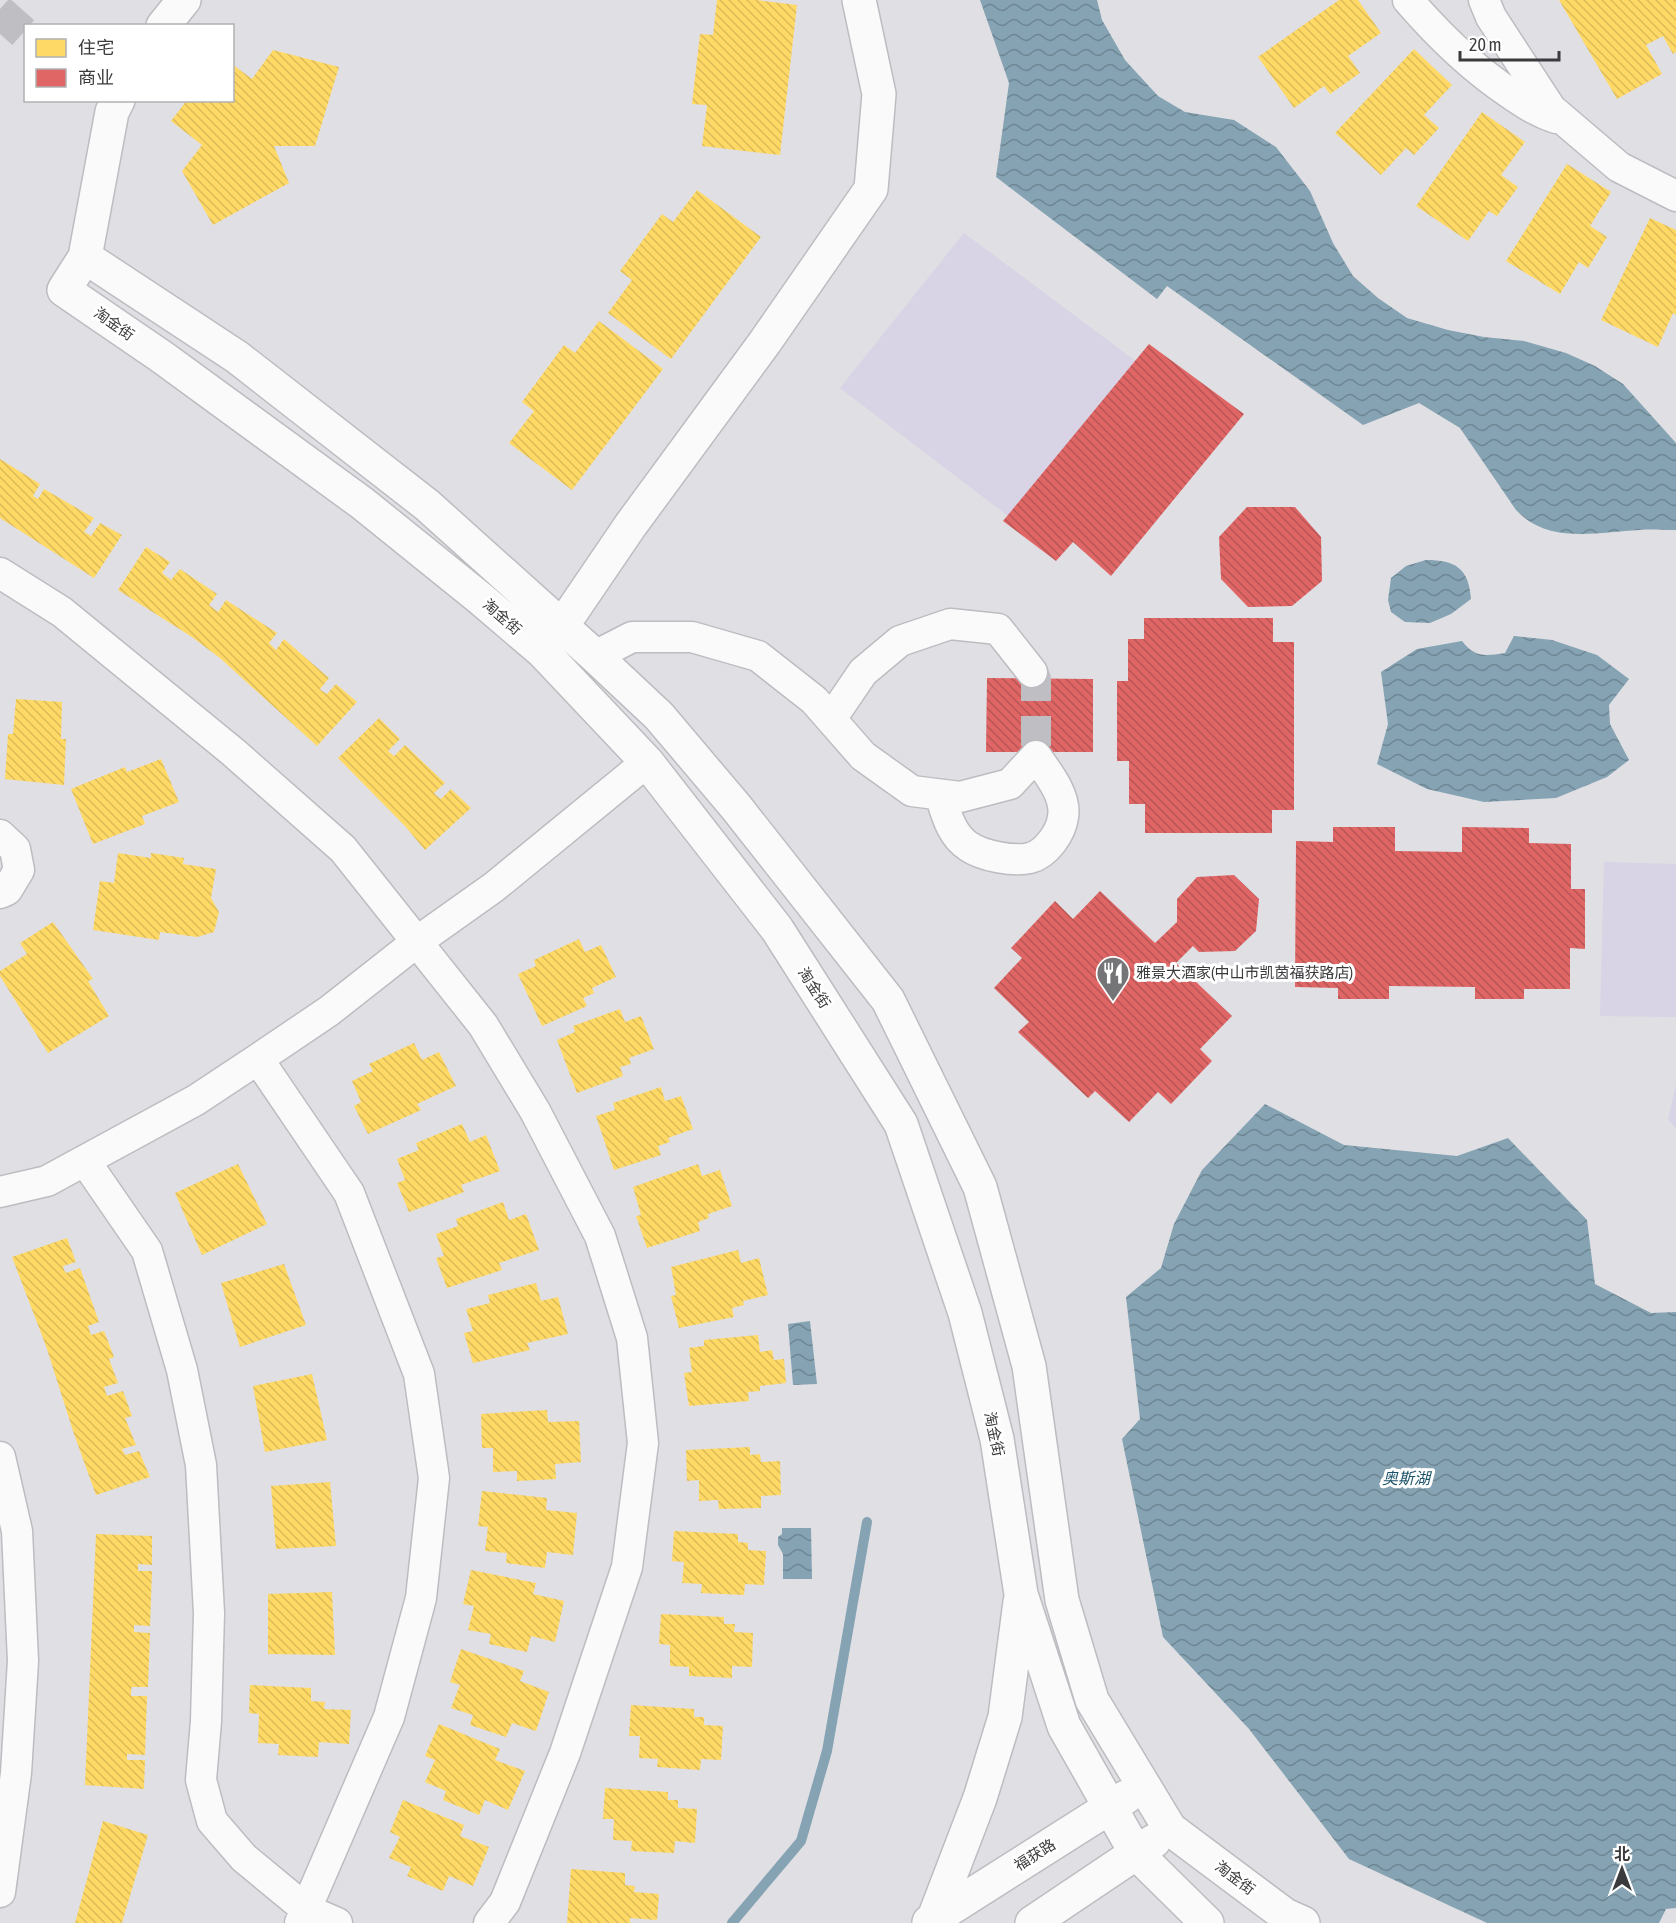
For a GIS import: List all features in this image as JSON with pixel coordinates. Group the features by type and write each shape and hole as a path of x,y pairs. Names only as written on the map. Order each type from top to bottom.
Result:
{"street":[{"path":"165,24 184,0"},
{"path":"542,651 765,342 871,189 879,94 859,0"},
{"path":"1408,0 1432,28 1483,75 1540,114 1566,121"},
{"path":"1484,0 1491,17 1551,109 1619,167 1676,196"},
{"path":"117,102 112,112 85,257 237,357 426,505 595,656 659,716 736,807 888,1000 980,1187 1029,1366 1062,1600 1092,1700 1170,1829 1032,1923"},
{"name":"淘金街","path":"85,257 64,290 162,357 362,503 542,651 646,762 777,928 902,1124 965,1313 997,1439 1021,1594 1064,1725 1136,1853 1207,1923"},
{"path":"0,573 62,612 242,760 343,849 483,1025 535,1111 600,1236 632,1338 643,1443 627,1567 565,1753 505,1902 489,1923"},
{"path":"831,719 863,672 900,641 950,624 998,629 1032,672"},
{"path":"595,656 632,637 692,637 758,656 814,700 863,756 912,791 940,795"},
{"path":"0,1192 47,1181 196,1100 258,1059 329,1011 418,941 494,887 646,762"},
{"path":"0,835 15,849 19,870 7,890 0,893"},
{"path":"258,1059 349,1193 419,1374 434,1478 422,1598 389,1717 303,1916"},
{"path":"85,1161 147,1251 182,1370 201,1465 209,1613 206,1721 201,1780 212,1821 244,1858 303,1916 337,1923"},
{"path":"0,1456 17,1531 23,1661 16,1773 0,1892"},
{"path":"931,1921 980,1798 1005,1717 1021,1594"},
{"name":"福获路","path":"931,1921 1143,1786"},
{"name":"淘金街","path":"1170,1829 1285,1915 1303,1923"}],"shaded area":[{"path":"964,233 1137,362 1008,516 840,388"},
{"path":"1604,862 1676,864 1676,1017 1600,1016"},
{"path":"1676,1085 1676,1129 1668,1119"}],"water":[{"path":"980,0 1097,0 1102,20 1125,60 1158,96 1185,112 1234,120 1276,147 1310,191 1333,243 1353,276 1378,298 1407,318 1448,330 1524,341 1566,353 1595,366 1623,384 1676,443 1676,530 1574,534 1543,528 1529,521 1516,510 1460,428 1419,403 1363,425 1167,286 1157,299 996,177 1009,83"},
{"path":"1426,560 1445,562 1459,568 1467,580 1471,599 1451,614 1430,623 1405,622 1391,612 1388,600 1391,578 1406,566"},
{"path":"1514,636 1552,640 1597,655 1629,679 1609,705 1610,724 1629,760 1607,777 1556,798 1484,802 1427,789 1377,764 1388,724 1381,672 1417,649 1462,641 1476,653 1492,655 1505,653"},
{"name":"奥斯湖","path":"1265,1104 1344,1145 1457,1156 1508,1138 1587,1220 1595,1284 1651,1313 1676,1312 1676,1908 1666,1909 1659,1923 1487,1923 1349,1859 1249,1729 1163,1637 1122,1439 1140,1419 1126,1297 1161,1268 1174,1224 1202,1170"},
{"path":"810,1321 817,1384 793,1385 788,1324"},
{"path":"782,1528 811,1528 812,1579 783,1579 783,1554 778,1545 778,1537 782,1534"}],"building: 住宅":[{"path":"717,0 757,0 797,5 780,155 702,146 707,105 692,104 700,34 713,35"},
{"path":"1339,0 1358,0 1381,33 1348,56 1360,73 1330,94 1324,86 1294,108 1258,57"},
{"path":"1559,0 1676,0 1676,52 1673,54 1663,36 1646,45 1662,74 1617,99"},
{"path":"1414,49 1452,85 1424,115 1439,128 1414,155 1406,148 1381,175 1335,133"},
{"path":"273,50 339,67 315,146 274,146 289,183 213,225 182,171 202,145 171,121 185,102 234,102 234,66 252,79"},
{"path":"1482,112 1525,142 1501,175 1518,187 1497,216 1489,211 1468,241 1416,206"},
{"path":"1567,164 1611,192 1590,226 1607,237 1588,268 1579,262 1560,294 1506,261"},
{"path":"697,190 761,237 671,359 608,313 632,280 620,271 662,214 673,222"},
{"path":"1650,218 1676,230 1676,315 1673,313 1658,347 1601,320"},
{"path":"599,321 663,369 572,490 509,443 534,411 522,402 564,345 575,353"},
{"path":"0,459 40,484 33,496 38,499 44,489 94,518 84,532 91,536 100,523 122,535 94,578 0,518"},
{"path":"146,547 170,562 162,573 171,580 180,569 217,594 209,605 218,612 226,600 277,633 269,643 276,650 284,639 329,678 320,689 322,691 327,694 336,684 357,702 317,746 220,658 192,637 118,590"},
{"path":"16,699 62,702 61,739 66,739 64,785 5,779 8,734 13,734"},
{"path":"379,718 400,739 388,751 394,756 405,745 445,783 434,793 437,796 441,799 451,789 471,808 425,850 405,826 338,758"},
{"path":"161,759 179,802 142,816 145,824 93,844 71,789 125,767 127,772"},
{"path":"118,853 151,858 151,853 184,858 183,864 216,869 211,898 219,912 214,932 197,937 160,932 159,940 93,930 100,881 114,883"},
{"path":"53,922 93,979 88,981 109,1016 48,1053 0,976 0,971 27,954 20,943"},
{"path":"579,939 585,952 601,945 616,977 592,988 594,993 583,998 587,1006 542,1026 518,974 536,966 534,960"},
{"path":"620,1009 625,1022 641,1016 654,1049 629,1058 631,1064 620,1067 623,1076 577,1093 557,1040 575,1032 573,1026"},
{"path":"414,1043 422,1060 439,1052 456,1086 417,1104 421,1110 368,1134 354,1106 361,1102 352,1081 373,1071 369,1064"},
{"path":"661,1087 665,1101 681,1096 693,1129 668,1138 670,1142 658,1146 661,1155 614,1170 596,1116 615,1110 613,1103"},
{"path":"462,1124 470,1142 486,1135 500,1171 461,1185 464,1192 409,1212 397,1183 405,1180 397,1159 419,1150 416,1143"},
{"path":"238,1164 267,1224 202,1255 175,1193"},
{"path":"698,1164 702,1176 720,1170 732,1206 708,1214 709,1218 698,1222 700,1231 647,1248 636,1216 641,1215 633,1187"},
{"path":"503,1202 509,1220 526,1214 539,1250 499,1263 502,1270 447,1288 436,1258 444,1256 436,1234 458,1226 456,1219"},
{"path":"67,1238 76,1262 63,1266 64,1270 66,1273 80,1268 99,1322 88,1326 91,1335 104,1331 114,1357 109,1359 118,1383 104,1387 107,1396 123,1391 132,1416 125,1418 136,1445 122,1449 125,1455 139,1451 150,1477 96,1495 46,1346 12,1257"},
{"path":"738,1250 741,1263 759,1258 768,1295 743,1301 744,1305 732,1308 734,1317 679,1328 671,1296 676,1295 671,1267"},
{"path":"284,1264 306,1325 240,1347 221,1283"},
{"path":"536,1283 541,1301 558,1297 568,1334 527,1343 530,1350 473,1363 464,1333 473,1331 466,1309 490,1303 488,1295"},
{"path":"758,1335 760,1352 772,1350 774,1360 784,1359 786,1383 760,1386 760,1391 748,1392 749,1401 689,1406 684,1373 692,1372 689,1348 704,1346 704,1340"},
{"path":"312,1374 327,1440 265,1452 253,1386"},
{"path":"547,1410 548,1422 579,1421 581,1462 555,1464 556,1479 517,1481 517,1471 493,1472 493,1448 482,1448 481,1414"},
{"path":"750,1447 750,1455 760,1454 761,1462 780,1461 781,1495 761,1496 761,1508 719,1509 718,1500 699,1501 699,1480 687,1481 686,1450"},
{"path":"330,1482 336,1546 276,1549 271,1486"},
{"path":"482,1491 547,1498 546,1510 577,1513 573,1555 547,1552 545,1568 506,1563 507,1553 485,1551 488,1527 478,1526"},
{"path":"674,1531 738,1534 738,1542 748,1543 748,1550 766,1551 764,1585 745,1584 744,1595 701,1593 702,1584 682,1583 684,1562 672,1561"},
{"path":"96,1534 152,1536 152,1565 138,1564 138,1571 152,1571 150,1626 134,1625 134,1632 150,1633 148,1687 132,1687 131,1691 131,1696 147,1696 145,1755 127,1754 127,1760 145,1760 144,1789 85,1785"},
{"path":"471,1570 536,1583 533,1594 564,1601 555,1642 531,1636 527,1652 489,1644 491,1634 468,1630 474,1606 463,1604"},
{"path":"332,1592 335,1655 268,1654 268,1594"},
{"path":"661,1614 724,1617 724,1624 735,1624 734,1632 753,1633 752,1667 732,1666 732,1678 689,1676 689,1667 670,1666 670,1645 659,1644"},
{"path":"461,1649 524,1671 520,1681 549,1692 536,1731 512,1723 506,1737 470,1725 473,1715 451,1708 460,1685 450,1682"},
{"path":"250,1685 311,1688 311,1701 325,1702 324,1709 351,1710 349,1744 319,1742 318,1757 278,1755 279,1744 258,1743 259,1714 249,1713"},
{"path":"631,1705 694,1709 694,1717 704,1717 704,1725 723,1726 721,1760 701,1759 700,1770 657,1767 658,1759 639,1758 640,1736 629,1736"},
{"path":"439,1724 500,1749 495,1760 525,1771 508,1810 485,1800 479,1815 443,1800 446,1791 425,1782 435,1760 425,1756"},
{"path":"605,1788 668,1792 668,1800 678,1800 678,1808 697,1809 695,1843 675,1841 674,1853 631,1851 632,1841 613,1840 614,1819 603,1819"},
{"path":"403,1800 464,1825 460,1836 489,1847 473,1886 449,1876 443,1891 407,1876 411,1867 389,1858 400,1837 390,1832"},
{"path":"103,1821 148,1835 122,1923 75,1923"},
{"path":"571,1869 625,1873 625,1885 635,1886 634,1892 659,1894 657,1920 630,1918 630,1923 567,1923"}],"building: 商业":[{"path":"1149,344 1244,414 1111,576 1073,542 1056,561 1003,521"},
{"path":"1247,507 1295,507 1321,537 1322,581 1292,606 1248,607 1221,579 1219,537"},
{"path":"1144,618 1273,618 1273,642 1294,642 1294,810 1272,810 1272,833 1145,833 1145,804 1129,804 1129,761 1117,761 1117,681 1128,681 1128,639 1144,639"},
{"path":"987,678 1093,679 1093,752 986,752"},
{"path":"1333,827 1395,827 1395,851 1462,852 1462,827 1529,828 1529,843 1571,844 1571,889 1585,889 1585,949 1570,948 1570,989 1524,989 1524,999 1475,999 1475,987 1389,986 1389,999 1338,999 1338,988 1295,987 1296,841 1333,842"},
{"name":"雅景大酒家(中山市凯茵福获路店)","path":"1234,875 1259,899 1256,931 1235,951 1199,952 1193,946 1176,963 1232,1016 1200,1049 1212,1061 1171,1104 1158,1092 1129,1122 1095,1091 1088,1098 1018,1032 1029,1022 994,988 1022,958 1011,948 1055,901 1073,919 1100,891 1155,943 1177,922 1177,899 1197,877"}],"waterway":[{"path":"732,1923 801,1841 827,1751 867,1522"}],"tunnel":[{"path":"0,34 30,0"},
{"path":"1032,672 1036,679 1036,756"}],"place":[{"name":"雅景大酒家(中山市凯茵福获路店)","path":"1113,1002"}]}
